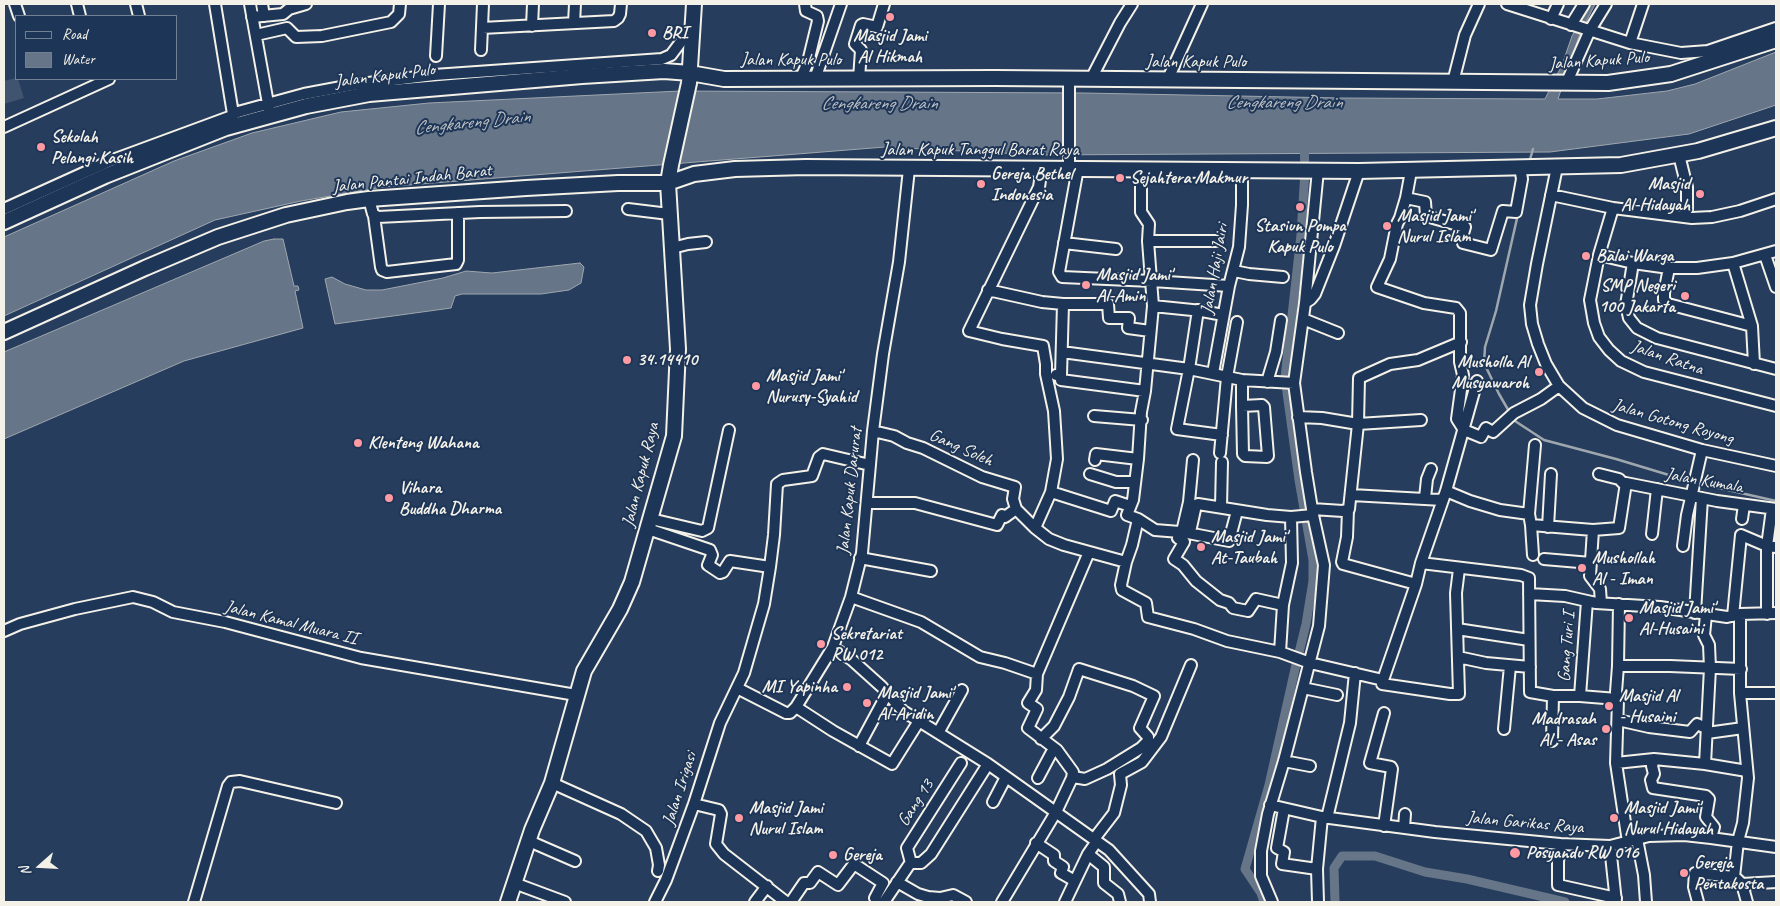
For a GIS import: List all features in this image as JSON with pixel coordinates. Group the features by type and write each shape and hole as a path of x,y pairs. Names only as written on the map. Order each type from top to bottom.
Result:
{"main road":[{"name":"Jalan Kapuk Raya","path":"508,902 552,782 584,671 628,594 674,436 678,349 668,183 689,78 694,4"},
{"name":"Jalan Kapuk Pulo","path":"4,222 230,119 268,109 306,106 369,94 664,71 689,78 859,79 1069,84 1091,79 1608,83 1671,74 1776,40"},
{"path":"1315,170 1411,171 1621,165 1679,155 1776,128"},
{"name":"Jalan Kapuk Tanggul Barat Raya","path":"668,183 694,174 735,169 806,167 909,169 1072,166 1242,171 1315,170"},
{"name":"Jalan Pantai Indah Barat","path":"4,332 218,237 294,214 347,202 526,188 618,183 668,183"}],"street":[{"path":"4,209 110,161 230,119 215,4"},
{"path":"250,4 268,109"},
{"path":"262,4 264,16"},
{"path":"252,18 283,14 306,4"},
{"path":"256,35 287,28 296,37 322,36 391,22 399,14 400,4"},
{"path":"436,56 439,4"},
{"path":"481,50 483,4"},
{"path":"532,26 534,4"},
{"path":"574,23 575,4"},
{"path":"482,28 616,20 620,14 621,4"},
{"path":"800,80 808,62 818,21 816,16 806,11 805,4"},
{"path":"814,80 841,4"},
{"path":"859,79 861,50 855,44 861,25 877,27 884,4"},
{"path":"1091,79 1132,4"},
{"path":"1168,81 1202,4"},
{"path":"1453,82 1466,35 1478,4"},
{"name":"Jalan Kapuk Pulo","path":"1507,4 1630,43 1681,52 1708,51 1776,28"},
{"path":"1551,19 1558,4"},
{"path":"1565,84 1584,4"},
{"path":"1580,27 1606,4"},
{"path":"1630,43 1643,4"},
{"name":"Jalan Kapuk Pulo","path":"268,109 352,85 398,79 662,59 671,55 693,26"},
{"path":"4,127 107,80"},
{"path":"1069,84 1072,166 1059,272 1062,277 1229,286"},
{"path":"1679,155 1687,187 1684,217"},
{"path":"1406,198 1425,202 1426,216 1465,227 1462,237 1463,243 1491,250 1503,211 1516,212 1526,167"},
{"name":"Jalan Gotong Royong","path":"1557,167 1531,295 1531,314 1542,354 1559,386 1583,408 1604,420 1648,436 1776,466"},
{"path":"1035,528 1051,492 1056,459 1054,411 1046,374 1043,346 1002,340 969,332 1039,187 1042,168"},
{"name":"Jalan Kapuk Darurat","path":"796,707 833,647 851,597 860,558 873,432 899,262 909,169"},
{"path":"1141,169 1141,212 1149,224 1148,241 1153,306 1133,500 1127,516 1138,519 1155,530 1184,532 1229,541 1237,511"},
{"path":"1272,902 1260,876 1261,851 1270,805 1284,762 1303,688 1307,661 1319,626 1324,565 1311,514 1298,417 1291,383 1305,303 1315,170"},
{"name":"Jalan Haji Jairi","path":"1212,373 1229,286 1239,247 1242,171"},
{"path":"1305,303 1315,294 1334,246 1359,171"},
{"path":"1411,171 1390,259 1377,287 1424,303 1456,308 1460,313 1460,362 1462,375 1457,419 1464,430 1481,437 1486,428 1493,432 1511,416 1559,386"},
{"path":"1552,190 1613,208 1684,217 1712,217 1740,211 1776,199"},
{"path":"369,199 374,216 381,267 386,272 456,264 458,260 458,213"},
{"name":"Jalan Ratna","path":"1613,208 1599,255 1590,308 1599,337 1614,356 1644,372 1776,406"},
{"path":"628,209 669,214"},
{"path":"374,216 566,211"},
{"path":"1148,241 1216,241"},
{"path":"672,248 706,242"},
{"path":"1064,243 1116,250"},
{"path":"1599,255 1669,268 1698,268 1732,263 1776,252"},
{"path":"1765,254 1776,287"},
{"path":"1633,262 1626,305 1629,318 1637,328 1657,338 1776,369"},
{"path":"1732,263 1752,326 1754,364"},
{"path":"1669,268 1664,294 1666,302 1752,326"},
{"path":"1234,271 1283,277"},
{"path":"988,290 1042,302 1108,304 1109,318 1129,318 1128,328 1150,331"},
{"path":"1063,304 1061,380 1145,391"},
{"path":"1153,306 1198,310 1223,315"},
{"path":"1198,310 1177,429 1222,435"},
{"path":"1303,319 1338,333"},
{"path":"1268,382 1276,352 1281,320"},
{"path":"1220,507 1222,435 1227,377 1237,322"},
{"path":"1416,584 1342,564 1347,537 1348,510 1358,424 1359,378 1390,364 1418,360 1461,342"},
{"path":"1062,352 1189,369 1242,380 1291,383"},
{"path":"1046,374 1061,376"},
{"path":"1242,380 1242,406 1243,454 1245,456 1267,458 1264,406 1242,406"},
{"path":"1138,519 1121,585 1122,590 1146,603 1148,617 1194,629 1227,641 1284,653 1355,674 1384,680 1444,496 1477,381"},
{"path":"1094,416 1142,420"},
{"path":"1298,417 1322,418 1358,424 1421,420"},
{"path":"649,524 702,531 708,528 730,430"},
{"name":"Gang Soleh","path":"873,432 894,436 907,443 924,448 982,477 1015,487 1013,499 1016,509"},
{"path":"1533,555 1529,514 1535,445"},
{"path":"1683,546 1692,491 1702,450"},
{"path":"1095,460 1096,454 1138,459"},
{"name":"Jalan Irigasi","path":"658,902 694,804 720,723 744,673 764,604 774,535 777,484 783,480 812,476 821,455 870,465"},
{"path":"1184,532 1193,460"},
{"path":"1425,498 1427,479 1431,469"},
{"path":"1090,474 1116,482 1135,482"},
{"path":"1548,527 1551,474"},
{"name":"Jalan Kumala","path":"1598,474 1619,479 1625,484 1658,490 1692,491 1702,498 1774,509"},
{"path":"1652,534 1658,490 1663,478"},
{"path":"1531,525 1593,530 1619,528 1625,484"},
{"path":"1051,492 1112,511 1115,501 1130,506"},
{"path":"1351,496 1425,498 1444,496 1500,510 1529,514"},
{"path":"1695,613 1702,498"},
{"path":"867,503 916,503 997,525 1002,515 1005,517 1016,509 1035,528 1056,542 1126,562"},
{"path":"1283,605 1256,599 1248,611 1233,608 1229,603 1220,600 1196,581 1188,570 1174,559 1184,542 1178,538 1184,532 1196,506 1198,504 1237,511 1293,517 1348,510"},
{"path":"1742,519 1744,505"},
{"path":"1529,594 1564,596 1601,603 1660,607 1727,617 1772,614 1774,509"},
{"path":"1284,653 1283,605 1292,562 1293,517"},
{"path":"649,524 710,550 712,555 708,564 720,573 723,572 730,561 770,567"},
{"path":"1593,530 1590,577 1598,584 1601,603"},
{"path":"1748,902 1738,880 1738,841 1743,823 1748,778 1740,693 1737,615 1742,535 1772,547"},
{"path":"1002,902 1056,812 1073,777 1069,764 1054,748 1028,728 1037,709 1028,703 1036,690 1038,674 1088,552"},
{"path":"860,558 931,570"},
{"path":"1544,560 1591,563"},
{"path":"1421,563 1520,575 1529,578 1530,692 1553,696 1618,699"},
{"path":"1382,684 1460,694 1456,593 1459,569"},
{"path":"851,597 921,622 980,657 1038,674"},
{"name":"Jalan Kamal Muara II","path":"4,631 20,624 76,609 133,598 153,602 173,612 225,622 361,658 576,695"},
{"name":"Gang Turi I","path":"1580,696 1587,601"},
{"path":"1618,604 1616,763 1633,841 1644,875 1646,902"},
{"path":"1705,764 1710,668 1709,645 1704,635 1706,615"},
{"path":"1457,629 1529,640"},
{"path":"833,647 852,660 888,694 903,712 988,764 1109,850 1149,894 1150,902"},
{"path":"1458,657 1510,666 1530,667"},
{"path":"1065,902 1088,854 1114,813 1121,785 1120,774 1142,762 1161,737 1191,666"},
{"path":"1504,729 1510,666"},
{"path":"1618,666 1740,669"},
{"path":"1041,739 1054,726 1069,697 1079,668 1133,686 1154,696 1140,728 1148,737 1148,741 1141,748 1107,769 1085,779 1073,777"},
{"path":"1318,902 1317,868 1324,818 1350,722 1355,674"},
{"path":"737,688 786,713 790,713 796,707 859,746 893,764 919,721"},
{"path":"1303,688 1337,695"},
{"path":"938,733 962,690"},
{"path":"1740,693 1776,693"},
{"path":"859,746 888,694"},
{"path":"1552,741 1553,696"},
{"path":"1384,713 1370,763 1391,767 1392,770 1384,826"},
{"path":"1618,720 1649,728 1690,732 1697,724 1707,730 1743,728"},
{"path":"1038,778 1054,748"},
{"path":"1616,763 1654,759 1747,770"},
{"path":"1654,759 1652,768 1654,774 1651,780 1653,788 1706,796 1709,799 1706,817 1714,826 1711,838"},
{"path":"1284,762 1310,766"},
{"name":"Gang 13","path":"911,863 907,848 961,763"},
{"path":"877,901 898,882 911,863 921,863 931,854 988,764"},
{"path":"993,802 1006,777"},
{"path":"194,902 228,786 231,782 240,781 336,803"},
{"path":"552,782 621,814 646,831 656,848 659,865 658,872"},
{"path":"694,804 720,810 716,844 724,854 786,902"},
{"name":"Jalan Garikas Raya","path":"1270,805 1324,818 1560,844 1610,846 1660,836 1711,838 1776,847"},
{"path":"1284,809 1277,848 1283,851 1284,854"},
{"path":"1404,828 1405,814"},
{"path":"529,841 575,861"},
{"path":"1036,843 1054,855 1054,860 1063,867 1061,873 1074,881"},
{"path":"1560,844 1558,885 1616,900 1610,846"},
{"path":"1261,851 1284,854"},
{"path":"1088,854 1104,867 1104,883 1118,894 1120,902"},
{"path":"1284,854 1282,863 1284,866 1317,868"},
{"path":"791,902 804,883 810,883 818,872 838,885 854,864 883,883 877,901"},
{"path":"1698,902 1694,887 1696,873 1738,880 1776,882"},
{"path":"898,882 918,894 940,898 953,895 966,902"},
{"path":"514,883 565,902"},
{"path":"756,902 767,886"}],"shaded area":[{"path":"15,78 15,80 18,80 24,98 4,104 4,81"}],"water":[{"name":"Cengkareng Drain","path":"1591,4 1595,4 1579,36 1558,99 1597,99 1667,91 1695,84 1776,52 1776,105 1689,134 1550,152 1040,155 885,147 383,187 301,201 215,220 4,316 4,237 174,161 252,133 341,112 429,103 680,91 1084,93 1341,98 1545,99 1562,65 1572,36"},
{"path":"283,239 294,286 298,286 299,290 295,291 303,328 184,361 4,439 4,352 264,241"},
{"path":"580,263 584,267 581,283 569,290 541,294 462,294 455,296 451,308 335,324 325,279 332,277 345,284 366,290 382,290 443,278 466,271 492,273"}],"waterway":[{"path":"1264,902 1261,893 1245,869 1269,785 1306,624 1313,581 1313,560 1299,480 1285,378 1301,235 1305,171 1304,142"},
{"path":"1529,163 1533,149"},
{"path":"1510,413 1484,363 1485,347 1496,311 1518,214"},
{"path":"1513,418 1544,440 1692,482"},
{"path":"1697,483 1776,501"},
{"path":"1335,902 1334,868 1342,856 1375,856 1425,872 1467,879 1565,902"}],"place":[{"name":"Masjid Jami Al Hikmah","path":"890,17"},
{"name":"BRI","path":"652,33"},
{"name":"Sekolah Pelangi Kasih","path":"41,147"},
{"name":"Sejahtera Makmur","path":"1120,178"},
{"name":"Gereja Bethel Indonesia","path":"981,184"},
{"name":"Masjid Al-Hidayah","path":"1700,194"},
{"name":"Stasiun Pompa Kapuk Pulo","path":"1300,207"},
{"name":"Masjid Jami' Nurul Islam","path":"1387,226"},
{"name":"Balai Warga","path":"1586,256"},
{"name":"Masjid Jami' Al-Amin","path":"1086,285"},
{"name":"SMP Negeri 100 Jakarta","path":"1685,296"},
{"name":"34.14410","path":"627,360"},
{"name":"Musholla Al Musyawaroh","path":"1539,372"},
{"name":"Masjid Jami' Nurusy-Syahid","path":"756,386"},
{"name":"Klenteng Wahana","path":"358,443"},
{"name":"Vihara Buddha Dharma","path":"389,498"},
{"name":"Masjid Jami' At-Taubah","path":"1201,547"},
{"name":"Mushollah Al - Iman","path":"1582,568"},
{"name":"Masjid Jami' Al-Husaini","path":"1629,618"},
{"name":"Sekretariat RW 012","path":"821,644"},
{"name":"MI Yapinha","path":"847,687"},
{"name":"Masjid Jami' Al-Aridin","path":"867,703"},
{"name":"Masjid Al - Husaini","path":"1609,706"},
{"name":"Madrasah Al - Asas","path":"1606,729"},
{"name":"Masjid Jami Nurul Islam","path":"739,818"},
{"name":"Masjid Jami' Nurul Hidayah","path":"1614,818"},
{"name":"Posyandu RW 016","path":"1515,853"},
{"name":"Gereja","path":"833,855"},
{"name":"Gereja Pentakosta","path":"1684,873"}]}
